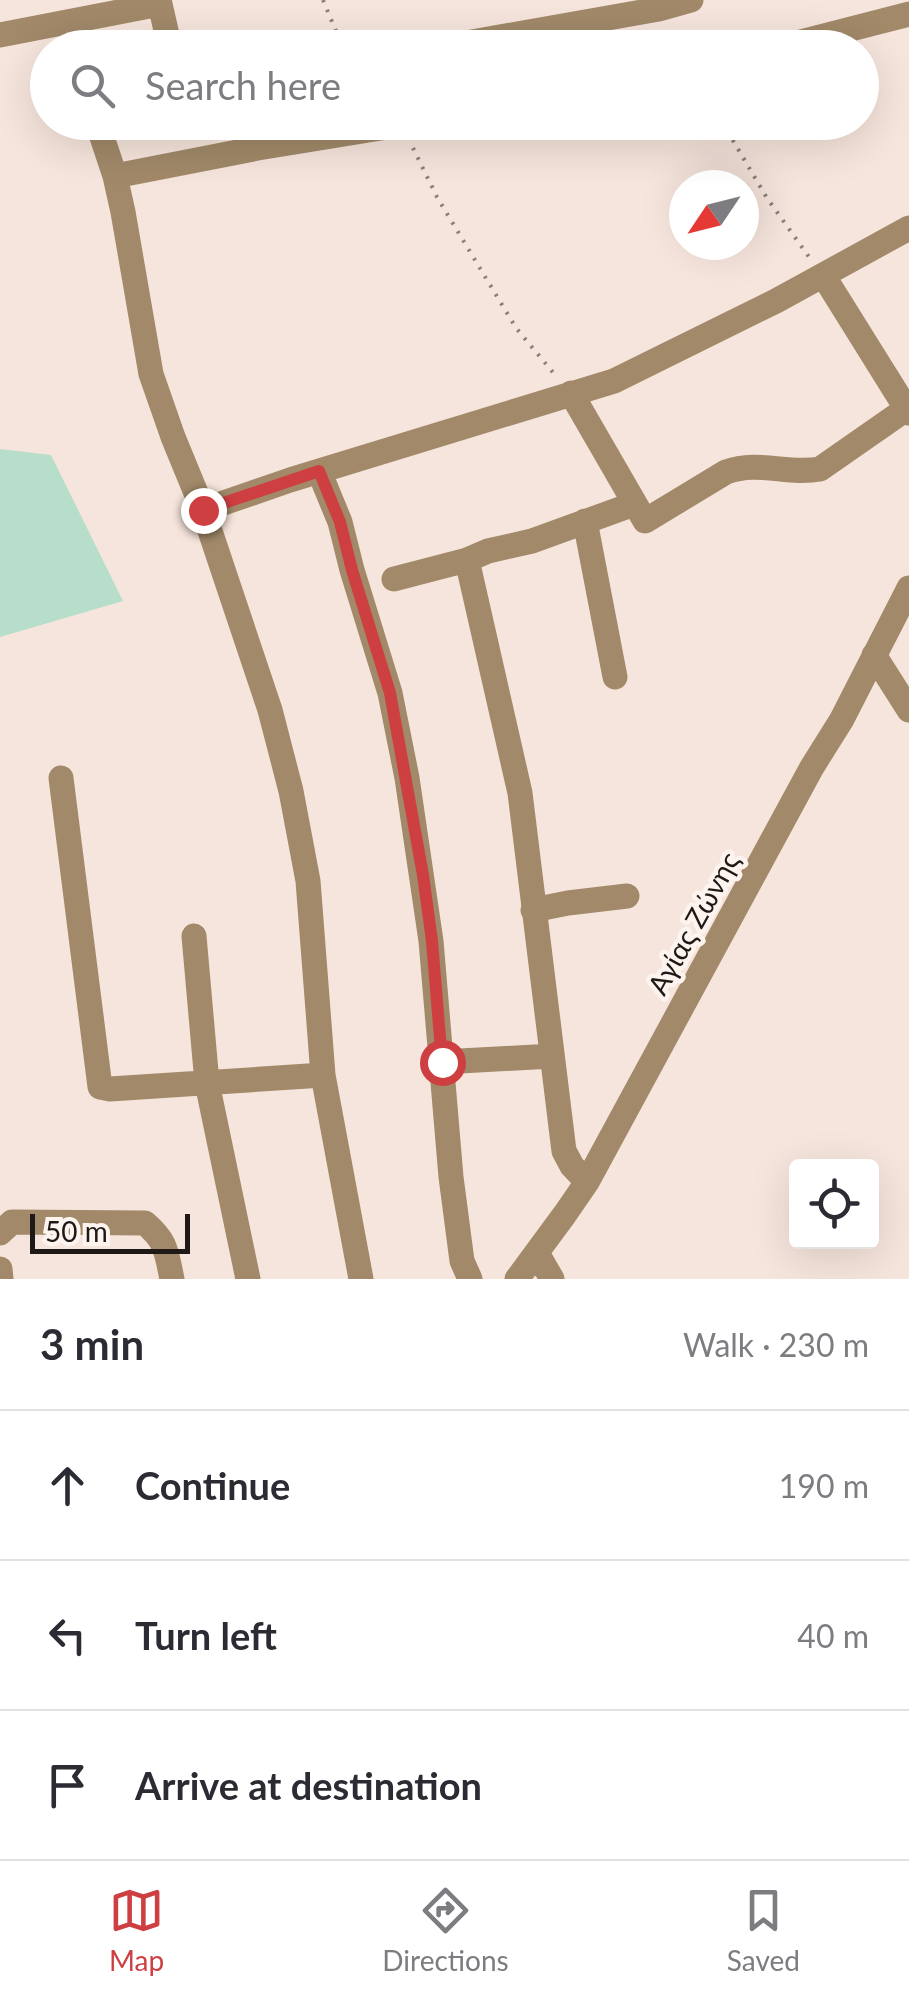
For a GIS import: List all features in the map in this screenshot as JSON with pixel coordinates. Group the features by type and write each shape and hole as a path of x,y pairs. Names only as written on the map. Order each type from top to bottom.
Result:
{"street":[{"path":"540,30 690,0"},
{"path":"843,30 909,12 904,0"},
{"path":"85,30 169,2 170,30"},
{"path":"0,35 30,35"},
{"path":"103,140 115,176 151,374 203,510 270,710 291,791 308,881 323,1075 361,1279"},
{"path":"115,176 309,140"},
{"path":"203,510 631,374 909,228"},
{"path":"572,393 645,522 738,468 806,472 820,468 908,411 823,275"},
{"path":"319,471 340,522 390,693 423,875 451,1177 462,1261 470,1279"},
{"path":"394,579 532,541 634,504"},
{"path":"585,521 614,676"},
{"path":"468,560 520,793 564,1151 587,1182"},
{"name":"Αγίας Ζώνης","path":"516,1279 587,1182 812,767 842,720 909,588"},
{"path":"874,655 909,710"},
{"path":"61,778 100,1087 323,1075"},
{"path":"533,910 628,896"},
{"path":"194,936 206,1083 248,1279"},
{"path":"442,1062 552,1056"},
{"path":"0,1233 12,1222 144,1222 164,1244 172,1279"},
{"path":"536,1252 552,1279"},
{"path":"0,1270 1,1279"}],"path":[{"path":"323,0 336,30"},
{"path":"416,140 437,197 516,328 572,393"},
{"path":"733,140 767,198 823,275"}],"green space":[{"path":"0,449 51,455 123,601 0,637"}],"route":[{"path":"203,510 319,471 340,522 390,693 423,875 442,1062"}]}
